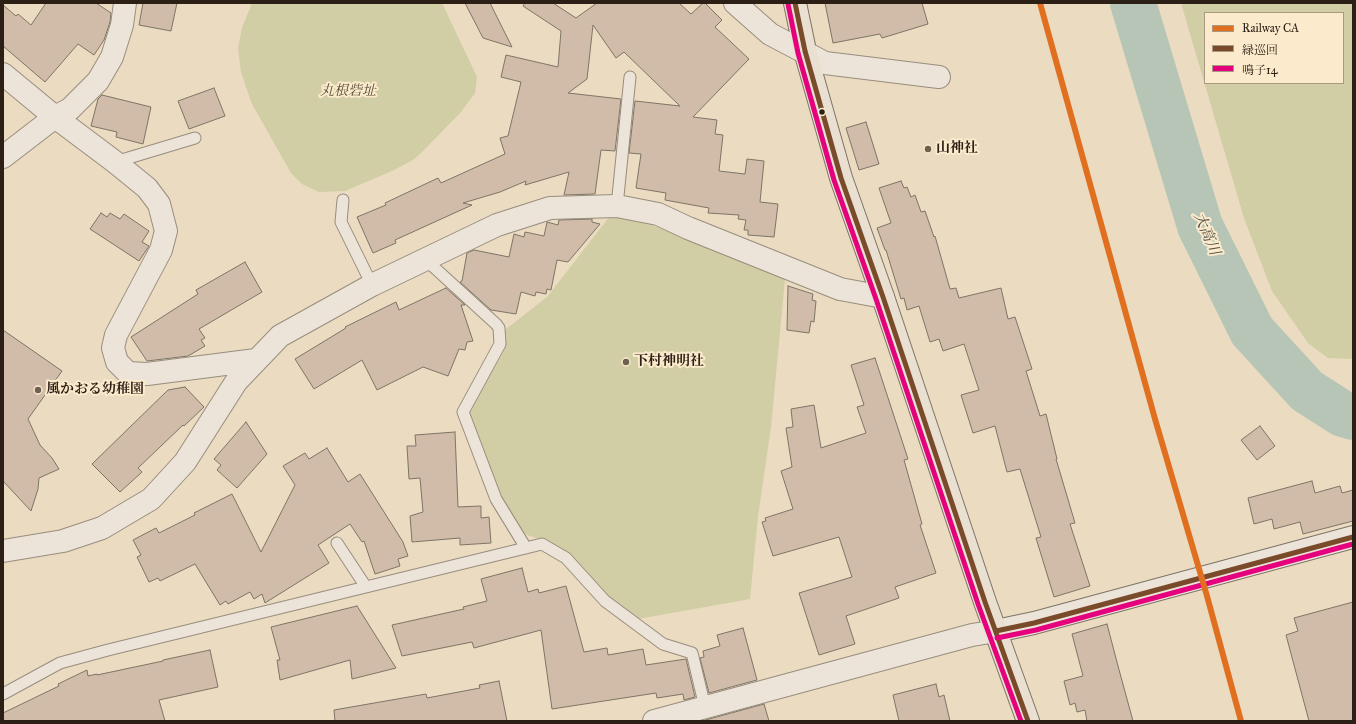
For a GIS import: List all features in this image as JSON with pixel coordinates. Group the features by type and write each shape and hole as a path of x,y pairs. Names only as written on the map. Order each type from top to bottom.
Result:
{"main road":[{"path":"795,3 805,51 841,178 883,297 985,602 1028,721"}],"street":[{"path":"3,157 55,117 70,109 98,81 112,57 122,25 125,3"},
{"path":"735,3 770,34 825,62 939,77"},
{"path":"3,74 55,117 115,162 146,188 159,204 166,230 161,250 116,335 113,348 117,362 128,373 147,374 256,360"},
{"path":"3,550 63,541 76,537 102,528 151,499 185,462 236,382 280,336 372,285 497,226 550,208 616,206 658,214 688,228 840,289 883,297"},
{"path":"654,721 972,635 1034,623 1353,537"}],"lane":[{"path":"616,206 630,76"},
{"path":"115,162 195,138"},
{"path":"343,200 341,222 372,285"},
{"path":"426,260 499,328 500,344 463,412 496,499 526,548"},
{"path":"337,543 366,587"},
{"path":"3,694 60,663 542,544 566,558 605,600 663,644 692,653 705,707"}],"green space":[{"name":"丸根砦址","path":"252,3 442,3 477,77 475,93 461,112 413,160 392,171 345,191 319,192 302,184 291,173 252,104 241,72 238,48 242,28"},
{"path":"1181,3 1353,3 1353,359 1328,358 1308,343 1272,291 1244,218 1205,84 1344,84 1344,12 1204,12 1204,81"},
{"path":"610,216 648,224 689,239 785,279 771,427 758,516 750,599 638,619 609,598 544,541 522,533 500,497 468,412 503,353 505,330 547,297"}],"building":[{"path":"46,3 96,3 111,13 110,22 104,40 94,55 78,44 45,82 3,46 3,5 16,16 18,14 31,25"},
{"path":"143,3 177,3 171,31 139,25"},
{"path":"465,3 490,3 512,47 483,38"},
{"path":"525,3 553,3 576,18 597,3 679,3 691,14 703,3 705,3 722,20 715,27 749,59 693,117 717,120 715,134 723,135 719,171 745,174 747,159 764,161 760,202 778,204 774,237 748,235 748,230 744,230 746,220 738,219 739,215 708,213 709,208 665,200 666,193 636,188 641,154 629,153 635,101 680,106 624,52 616,58 593,25 587,79 568,93 621,99 615,151 601,150 595,194 564,195 569,172 525,185 526,181 500,192 463,203 472,205 395,240 396,243 373,253 357,217 386,205 385,203 438,178 441,183 505,154 500,138 508,136 521,82 501,77 506,55 558,67 561,31 523,6"},
{"path":"825,3 922,3 928,24 882,38 880,34 833,43"},
{"path":"214,88 225,116 189,129 178,101"},
{"path":"102,95 151,107 143,144 116,137 117,132 91,126 98,99"},
{"path":"866,122 879,164 859,170 846,128"},
{"path":"901,181 904,188 907,187 911,197 915,195 921,212 925,211 934,237 935,236 950,289 956,288 959,298 1001,288 1008,319 1015,317 1032,369 1026,371 1040,416 1046,414 1056,459 1075,523 1070,524 1090,586 1054,597 1036,538 1041,537 1020,469 1007,472 995,426 973,433 961,395 979,390 964,344 943,351 939,339 930,342 919,306 907,310 904,298 901,299 886,250 877,228 891,223 879,188"},
{"path":"101,213 107,217 110,213 120,219 124,214 149,231 142,242 149,246 139,261 90,229"},
{"path":"592,219 592,222 600,224 568,262 557,260 551,290 547,289 546,294 536,292 535,296 521,292 516,314 491,310 460,282 462,281 467,253 474,250 509,257 514,234 524,237 525,232 544,236 547,222 558,225 559,220"},
{"path":"245,262 262,292 199,329 205,338 201,340 205,346 188,356 147,361 131,337 198,294 196,290"},
{"path":"788,286 813,294 812,300 816,301 814,322 811,321 809,333 787,330"},
{"path":"446,288 465,305 461,305 473,341 467,342 465,350 459,349 448,376 423,367 377,390 362,360 314,389 295,359 346,328 345,327 396,302 399,310"},
{"path":"3,330 62,371 28,419 40,445 52,458 59,469 39,478 38,489 31,511 3,481"},
{"path":"875,358 908,459 904,460 922,524 920,525 936,573 895,587 899,598 846,616 855,644 819,655 799,593 852,577 839,537 773,556 762,522 766,521 765,518 793,509 781,471 792,467 786,428 793,427 791,409 814,405 821,448 866,433 857,407 864,405 851,365"},
{"path":"185,387 204,407 138,468 142,472 120,492 92,464 168,390"},
{"path":"246,422 267,454 237,488 217,470 221,465 214,459"},
{"path":"1260,426 1275,446 1257,460 1241,440"},
{"path":"455,432 458,507 481,506 481,518 489,517 491,543 460,545 460,538 412,542 410,516 423,512 420,478 409,479 407,446 416,446 415,435"},
{"path":"327,448 348,482 360,474 403,542 408,556 398,559 400,566 375,574 364,541 362,542 350,524 318,545 329,563 265,603 262,594 254,599 250,592 228,604 226,601 220,605 195,564 160,581 158,578 149,582 137,557 141,555 133,540 156,528 159,533 232,494 261,552 295,485 283,466 305,453 309,459"},
{"path":"1312,481 1315,493 1340,486 1342,493 1353,490 1353,521 1303,534 1300,522 1274,529 1272,519 1254,524 1248,498"},
{"path":"522,568 528,592 538,589 539,593 566,586 584,652 607,648 608,655 643,649 646,665 686,659 695,697 684,700 683,694 657,698 656,693 552,709 541,630 474,648 472,642 402,656 392,625 464,609 463,607 487,601 481,579"},
{"path":"1353,602 1353,721 1309,721 1286,635 1298,631 1294,618"},
{"path":"357,606 396,668 352,679 350,660 280,680 277,660 280,660 271,627"},
{"path":"1107,624 1133,721 1087,721 1085,710 1077,712 1075,703 1070,705 1064,681 1083,676 1072,634"},
{"path":"743,628 757,680 709,693 700,658 704,657 703,651 720,646 717,635"},
{"path":"210,650 218,687 159,700 165,721 3,721 3,713 59,686 58,684 87,670 88,676 97,675"},
{"path":"499,681 507,721 335,721 334,710 426,694 427,698 480,688 479,685"},
{"path":"936,684 939,697 944,695 950,721 899,721 893,695"},
{"path":"764,704 769,721 702,721"}],"waterway":[{"name":"大高川","path":"1133,3 1200,226 1252,331 1307,391 1343,414 1353,417"}],"rail line":[{"name":"CA","path":"1040,3 1155,419 1207,596 1241,721"}],"transit line":[{"name":"緑巡回","path":"795,3 805,51 841,178 883,297 985,602 1028,721"},
{"name":"鳴子14","path":"788,4 798,53 834,180 876,299 978,604 1021,721"},
{"name":"緑巡回","path":"996,631 1034,623 1353,537"},
{"name":"鳴子14","path":"997,638 1036,630 1353,544"}],"place":[{"name":"山神社","path":"928,149"},
{"name":"下村神明社","path":"626,362"},
{"name":"風かおる幼稚園","path":"38,390"}]}
